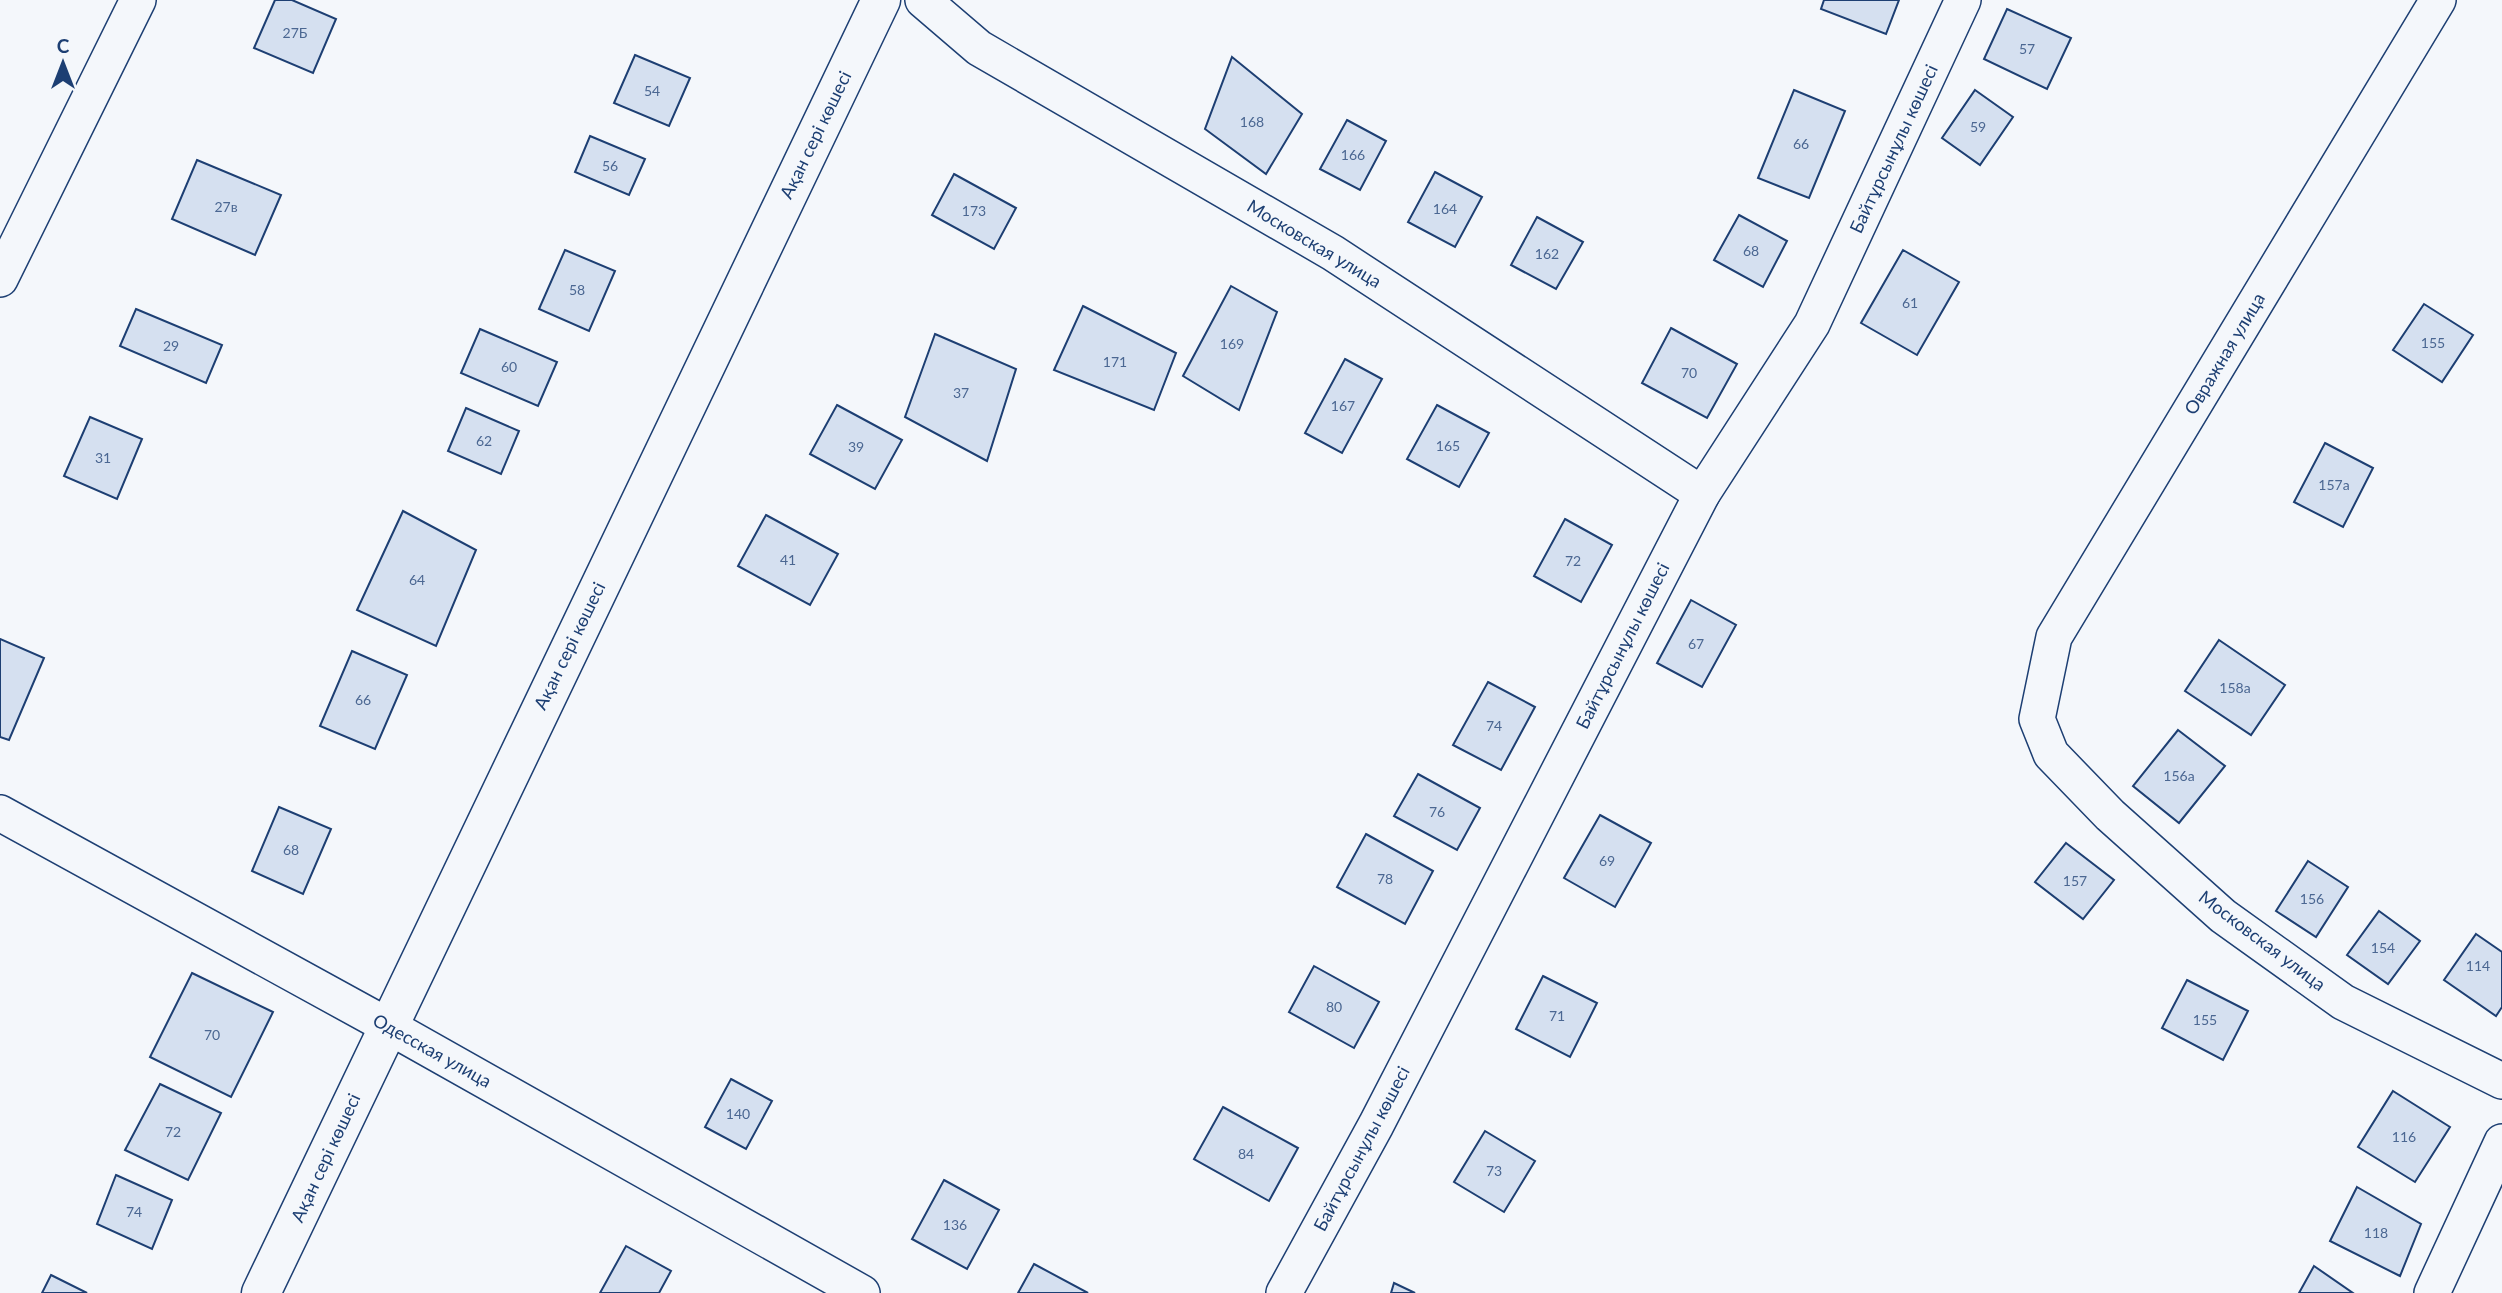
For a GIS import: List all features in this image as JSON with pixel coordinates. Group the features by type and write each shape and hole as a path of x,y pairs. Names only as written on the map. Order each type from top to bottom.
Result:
{"street":[{"path":"0,279 138,0"},
{"name":"Ақан сері көшесі","path":"261,1293 881,0"},
{"name":"Московская улица","path":"923,0 979,48 1333,253 1702,494"},
{"name":"Байтұрсынұлы көшесі","path":"1284,1293 1376,1125 1702,494 1812,324 1964,0"},
{"name":"Овражная улица","path":"2037,719 2054,637 2438,0"},
{"name":"Московская улица","path":"2037,719 2051,754 2110,815 2223,916 2343,1002 2502,1081"},
{"name":"Одесская улица","path":"0,813 388,1026 862,1293"},
{"path":"2432,1293 2502,1142"}],"building":[{"path":"275,0 292,0 336,19 313,73 254,48"},
{"path":"1824,0 1899,0 1886,34 1821,9"},
{"path":"2007,9 2071,38 2047,89 1984,59"},
{"path":"635,55 690,78 669,126 614,103"},
{"path":"1232,57 1302,114 1266,174 1205,129"},
{"path":"1794,90 1845,111 1809,198 1758,178"},
{"path":"1975,90 2013,117 1980,165 1942,138"},
{"path":"1347,120 1386,141 1360,190 1320,169"},
{"path":"590,136 645,159 629,195 575,172"},
{"path":"197,160 281,195 255,255 172,219"},
{"path":"1435,172 1482,197 1455,247 1408,222"},
{"path":"954,174 1016,208 994,249 932,215"},
{"path":"1739,215 1787,241 1763,287 1714,260"},
{"path":"1537,217 1583,242 1556,289 1511,265"},
{"path":"565,250 615,271 589,331 539,309"},
{"path":"1903,250 1959,282 1917,355 1861,323"},
{"path":"1231,286 1277,312 1239,410 1183,376"},
{"path":"2424,304 2473,335 2442,382 2393,350"},
{"path":"1083,306 1176,353 1154,410 1054,370"},
{"path":"136,309 222,345 206,383 120,346"},
{"path":"1671,328 1737,364 1707,418 1642,383"},
{"path":"480,329 557,362 538,406 461,373"},
{"path":"935,334 1016,369 987,461 905,417"},
{"path":"1345,359 1382,379 1342,453 1305,433"},
{"path":"837,405 902,440 875,489 810,454"},
{"path":"1437,405 1489,433 1459,487 1407,459"},
{"path":"466,408 519,431 501,474 448,451"},
{"path":"90,417 142,439 117,499 64,476"},
{"path":"2325,443 2373,468 2343,527 2294,502"},
{"path":"403,511 476,550 436,646 357,610"},
{"path":"766,515 838,554 810,605 738,566"},
{"path":"1565,519 1612,545 1581,602 1534,576"},
{"path":"1691,600 1736,625 1702,687 1657,663"},
{"path":"0,639 44,658 9,740 0,737"},
{"path":"2219,640 2285,685 2251,735 2185,691"},
{"path":"352,651 407,675 375,749 320,726"},
{"path":"1488,682 1535,707 1501,770 1453,745"},
{"path":"2178,730 2225,766 2179,823 2133,786"},
{"path":"1418,774 1480,808 1457,850 1394,816"},
{"path":"279,807 331,829 303,894 252,871"},
{"path":"1600,815 1651,843 1615,907 1564,878"},
{"path":"1366,834 1433,871 1405,924 1337,887"},
{"path":"2066,843 2114,880 2083,919 2035,882"},
{"path":"2308,861 2348,887 2316,937 2276,911"},
{"path":"2379,911 2420,941 2388,984 2347,955"},
{"path":"2476,934 2502,952 2502,1007 2496,1016 2444,980"},
{"path":"1314,966 1379,1002 1354,1048 1289,1012"},
{"path":"192,973 273,1012 231,1097 150,1057"},
{"path":"1543,976 1597,1003 1570,1057 1516,1029"},
{"path":"2187,980 2248,1011 2223,1060 2162,1028"},
{"path":"731,1079 772,1101 746,1149 705,1127"},
{"path":"160,1084 221,1113 188,1180 125,1150"},
{"path":"2393,1091 2450,1127 2415,1182 2358,1147"},
{"path":"1223,1107 1298,1148 1269,1201 1194,1159"},
{"path":"1485,1131 1535,1161 1504,1212 1454,1182"},
{"path":"116,1175 172,1200 152,1249 97,1224"},
{"path":"944,1180 999,1210 967,1269 912,1239"},
{"path":"2357,1187 2421,1224 2400,1276 2330,1241"},
{"path":"626,1246 671,1271 659,1293 600,1293"},
{"path":"1034,1264 1088,1293 1018,1293"},
{"path":"2314,1266 2353,1293 2299,1293"},
{"path":"51,1275 87,1293 42,1293"},
{"path":"1394,1283 1415,1293 1391,1293"}]}
